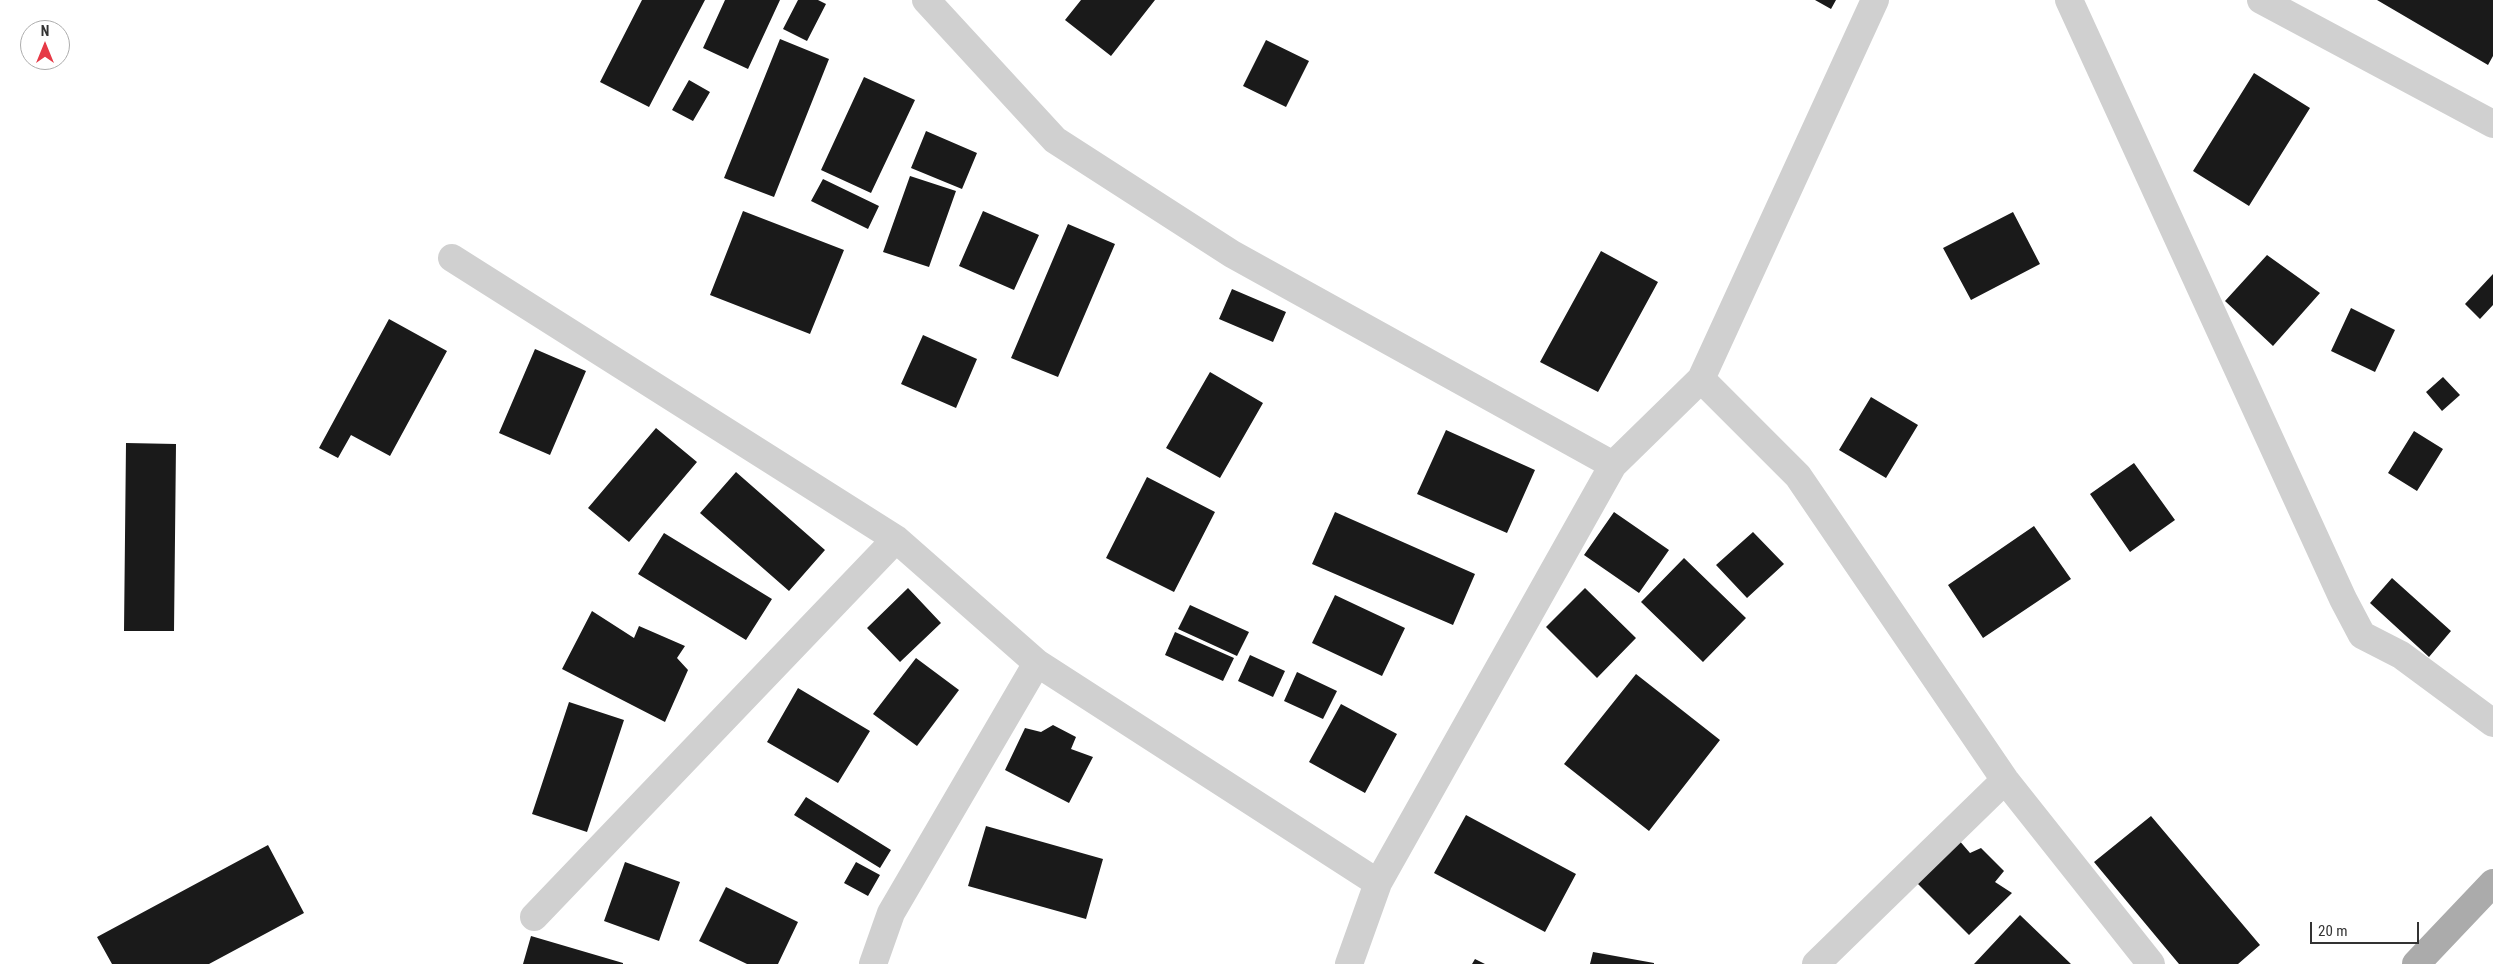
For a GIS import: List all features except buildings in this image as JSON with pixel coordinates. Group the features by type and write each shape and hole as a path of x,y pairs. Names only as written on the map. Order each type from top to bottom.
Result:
{"main road":[{"path":"2416,964 2493,883"}],"street":[{"path":"926,0 1055,140 1232,254 1613,465"},
{"path":"1348,964 1378,883 1613,465 1701,379 1875,0"},
{"path":"2069,0 2343,599 2362,635 2401,655 2493,723"},
{"path":"2261,0 2493,124"},
{"path":"452,258 896,539 1037,662 1378,883"},
{"path":"1701,379 1798,476 2005,780 2151,964"},
{"path":"534,916 896,539"},
{"path":"873,964 891,913 1037,662"},
{"path":"1816,964 2005,780"}]}
